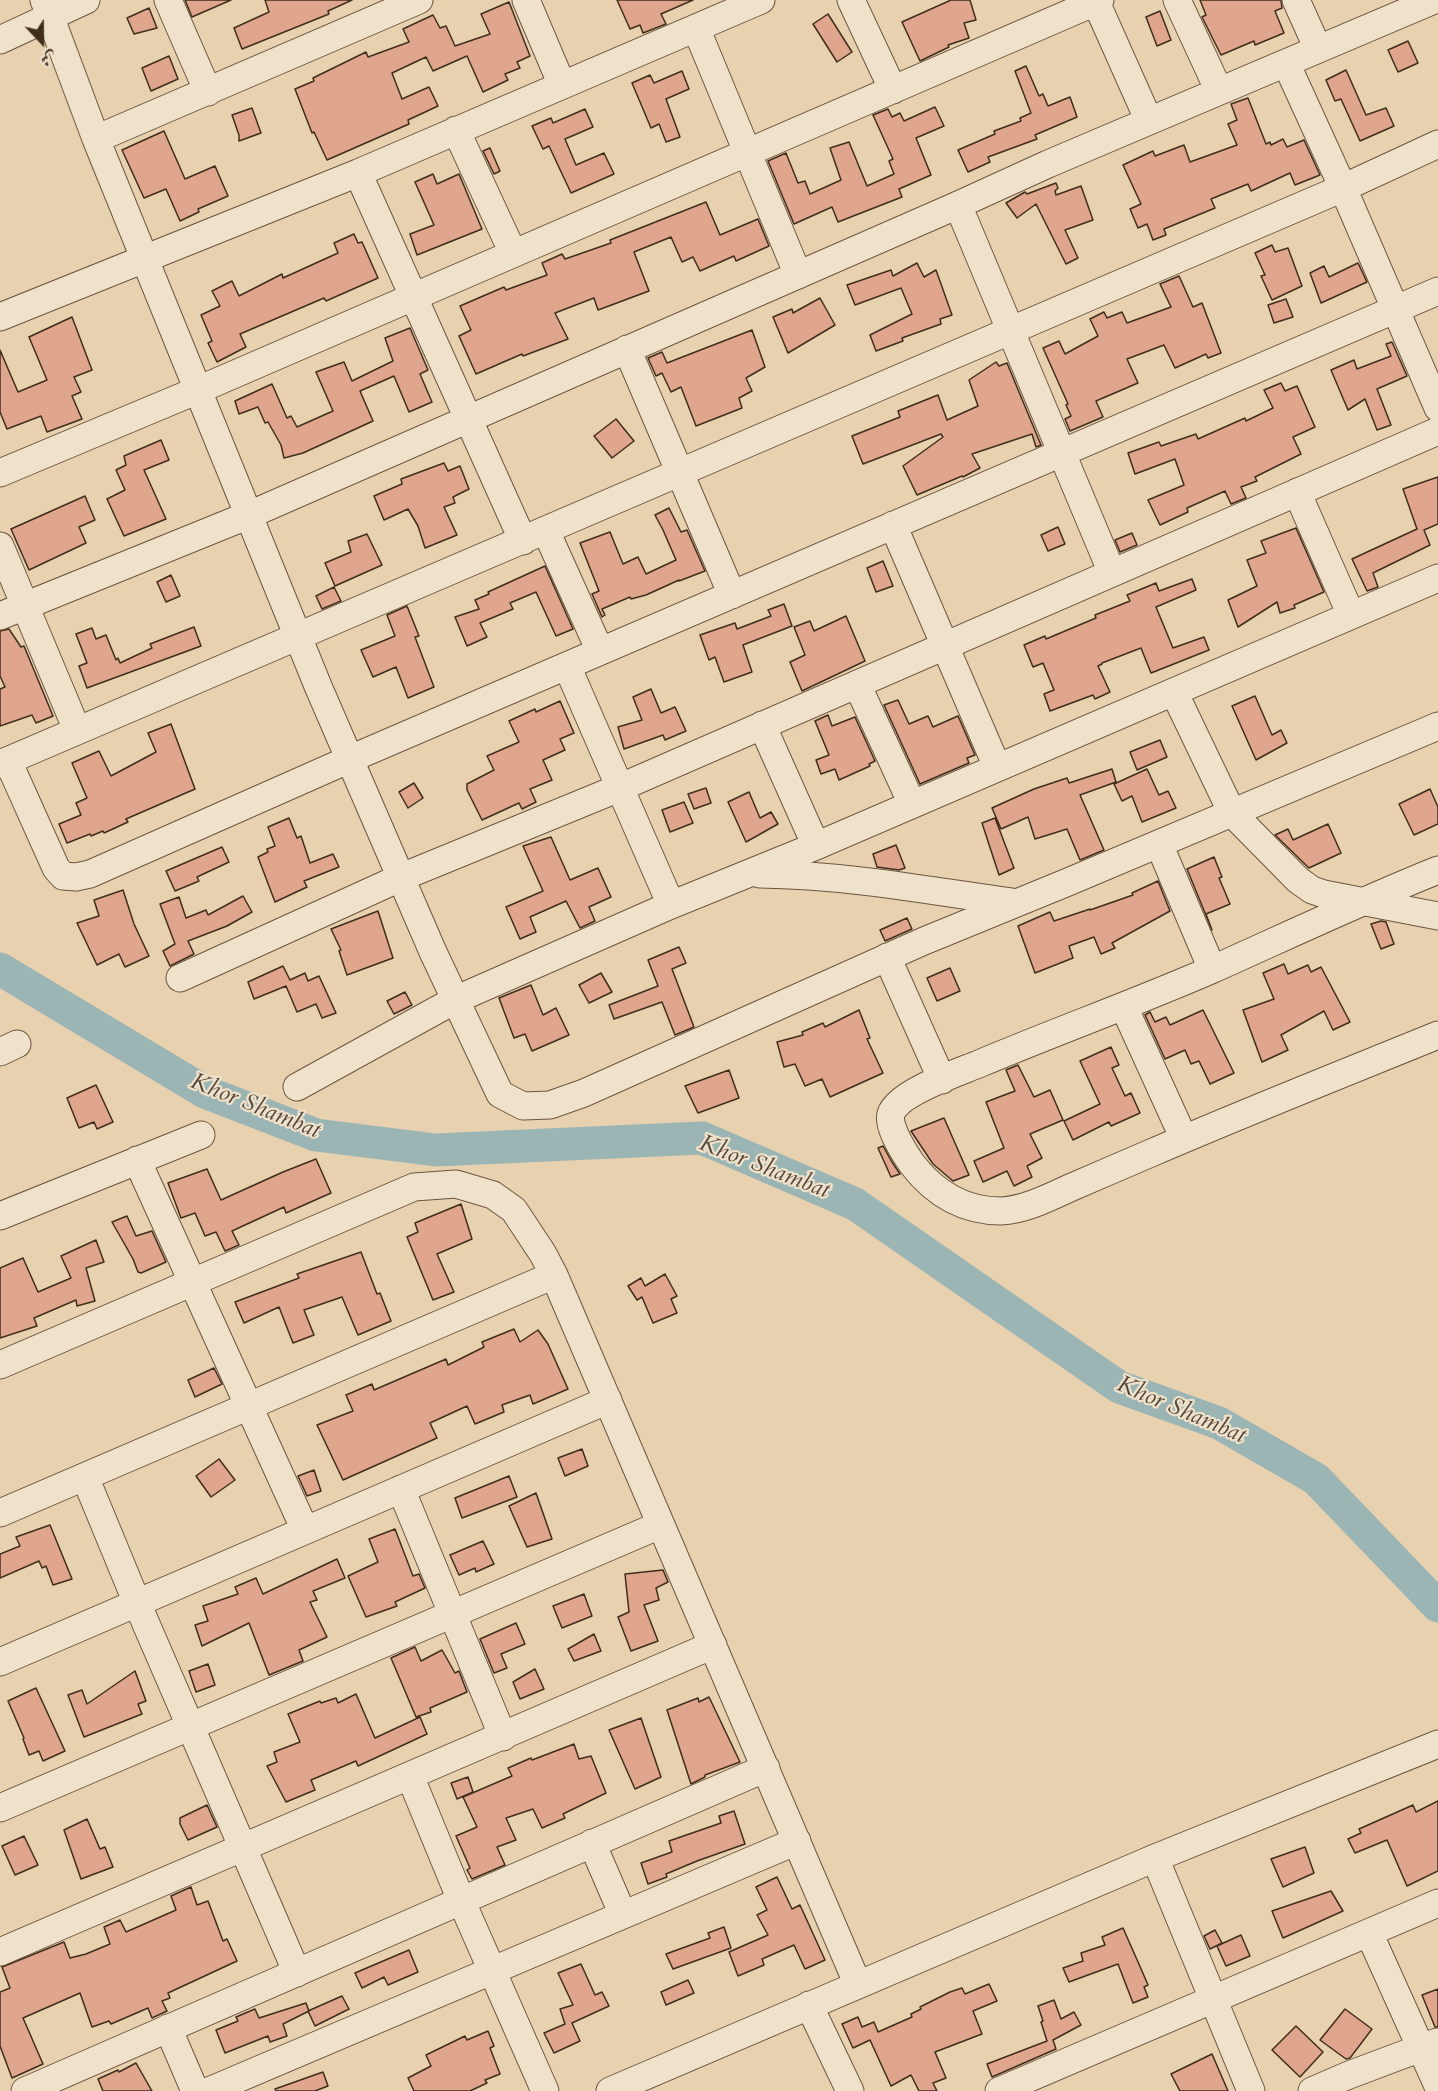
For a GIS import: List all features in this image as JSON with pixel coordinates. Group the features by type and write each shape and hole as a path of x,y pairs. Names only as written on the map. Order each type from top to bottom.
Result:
{"street":[{"path":"0,40 47,8 86,0"},
{"path":"168,0 208,92"},
{"path":"96,140 419,0"},
{"path":"526,0 562,85"},
{"path":"0,317 358,173 761,0"},
{"path":"851,0 893,90"},
{"path":"1177,0 1219,91"},
{"path":"1296,0 1318,49"},
{"path":"0,616 249,515 1048,164 1434,0"},
{"path":"0,472 198,390 1098,1 1149,121"},
{"path":"47,8 96,140 144,259 350,759 455,1000 500,1094 523,1106 550,1104 584,1093 887,957 1438,726"},
{"path":"696,28 798,275"},
{"path":"1287,63 1438,408"},
{"path":"456,130 513,253"},
{"path":"1438,144 1343,188 4,762 56,868 63,876 76,877 101,869 350,759 1438,291"},
{"path":"358,173 468,420 600,651"},
{"path":"958,205 1112,573"},
{"path":"627,349 732,595"},
{"path":"180,978 402,877 619,788 1438,431"},
{"path":"1297,492 1351,615"},
{"path":"893,525 997,767"},
{"path":"0,546 77,730"},
{"path":"297,1086 455,1000 671,905 816,846 1438,578"},
{"path":"567,666 671,905"},
{"path":"857,684 912,804"},
{"path":"1174,692 1232,813 1252,831 1284,867 1312,890 1438,916"},
{"path":"762,725 816,846"},
{"path":"1159,844 1212,969"},
{"path":"1438,870 1363,900 1212,969 1032,1041 942,1080 898,1103 891,1113 891,1121 905,1155 922,1178 943,1195 976,1210 1005,1211 1037,1202 1438,1035"},
{"path":"749,874 790,874 856,879 1018,903"},
{"path":"887,957 942,1080"},
{"path":"1124,1006 1184,1139"},
{"path":"0,1216 201,1136"},
{"path":"137,1160 305,1530"},
{"path":"0,1365 414,1187 456,1184 493,1195 514,1210 554,1275 858,1985"},
{"path":"0,1513 554,1275"},
{"path":"0,1662 608,1400"},
{"path":"85,1476 137,1603 297,1973"},
{"path":"401,1489 502,1737"},
{"path":"0,1808 660,1524"},
{"path":"0,1952 713,1646"},
{"path":"610,2091 1155,1858 1438,1744"},
{"path":"25,2091 766,1768"},
{"path":"410,1776 461,1900 545,2091"},
{"path":"209,2091 797,1841"},
{"path":"592,1844 623,1915"},
{"path":"1155,1858 1251,2091"},
{"path":"999,2091 1438,1903"},
{"path":"1369,1933 1429,2045 1438,2086"},
{"path":"809,2005 850,2091"},
{"path":"168,2028 195,2091"},
{"path":"1312,2091 1429,2045"}],"building":[{"path":"185,0 231,0 192,17"},
{"path":"265,0 352,0 328,11 329,14 242,49 234,28 269,12"},
{"path":"617,0 693,0 661,14 666,24 643,33 640,25 630,29"},
{"path":"951,0 970,0 976,20 964,23 969,38 948,45 949,47 920,61 902,22"},
{"path":"1200,0 1281,0 1282,8 1275,11 1284,33 1255,45 1254,41 1221,55 1202,17 1206,15"},
{"path":"509,2 530,56 517,62 520,68 505,74 508,80 483,92 467,56 433,71 426,57 392,73 402,99 429,87 438,106 408,120 409,124 327,160 314,132 312,133 295,89 366,52 368,57 409,42 403,29 433,15 440,28 446,26 455,46 490,34 481,14"},
{"path":"149,8 157,28 134,34 127,18"},
{"path":"1160,11 1171,40 1157,46 1146,17"},
{"path":"828,14 852,52 837,62 813,24"},
{"path":"1408,41 1418,63 1398,72 1388,50"},
{"path":"169,56 178,79 151,91 142,68"},
{"path":"1026,66 1039,96 1043,94 1048,106 1070,97 1077,117 1035,135 1037,139 988,157 990,162 968,172 958,150 995,134 994,131 1021,121 1020,118 1031,113 1015,71"},
{"path":"1346,70 1366,115 1386,108 1394,126 1360,141 1341,99 1335,101 1326,80"},
{"path":"682,71 689,89 666,99 680,137 666,142 659,124 651,128 632,83 650,75 654,83"},
{"path":"1248,98 1266,144 1270,142 1271,145 1283,139 1287,147 1304,140 1320,175 1295,185 1290,173 1251,191 1248,184 1211,199 1215,208 1164,229 1166,235 1153,240 1147,224 1138,228 1130,209 1141,204 1123,165 1153,151 1155,156 1184,145 1190,162 1237,145 1228,124 1237,120 1231,104"},
{"path":"935,107 944,126 916,138 931,175 899,189 902,197 838,222 832,207 794,224 768,161 786,153 798,183 805,181 810,194 841,180 830,148 849,142 867,186 894,174 889,161 893,159 873,115 888,109 892,117 900,113 904,121"},
{"path":"252,108 261,133 239,141 232,115"},
{"path":"585,109 593,127 565,139 576,165 604,153 614,174 571,193 549,146 543,149 532,126 551,118 553,123"},
{"path":"164,131 185,179 215,166 228,196 198,209 199,212 180,221 166,189 144,198 122,150"},
{"path":"490,148 500,171 494,174 483,151"},
{"path":"433,174 437,184 459,174 482,229 417,255 410,234 434,225 415,182"},
{"path":"1056,183 1058,188 1055,191 1056,195 1081,186 1093,220 1065,230 1078,258 1066,264 1036,204 1017,218 1006,203 1025,192 1027,194"},
{"path":"706,202 720,235 758,219 769,246 736,261 734,256 700,271 693,257 682,262 671,237 634,252 649,291 598,310 594,298 555,313 568,339 523,356 522,354 476,374 459,336 471,330 460,306 504,287 506,290 547,275 542,263 562,254 565,259 611,243 610,240"},
{"path":"354,234 358,243 362,242 378,278 240,334 246,347 217,362 208,343 212,341 201,315 220,306 212,291 232,281 239,296 282,274 283,278 338,253 334,243"},
{"path":"1272,245 1275,252 1288,248 1302,286 1272,300 1261,276 1265,275 1255,253"},
{"path":"917,263 924,277 936,270 952,315 940,319 941,324 902,338 903,341 876,351 870,335 912,314 901,288 855,305 847,285 891,270 893,276"},
{"path":"1358,263 1367,282 1321,303 1310,273 1324,266 1329,277"},
{"path":"1179,276 1193,307 1202,303 1221,353 1208,358 1206,354 1175,368 1164,345 1127,359 1138,383 1096,401 1103,417 1070,431 1065,419 1071,416 1066,405 1068,404 1043,348 1059,341 1065,354 1098,336 1090,319 1104,312 1107,318 1122,312 1127,323 1171,307 1160,284"},
{"path":"820,298 835,325 788,353 773,317 792,309 793,313"},
{"path":"1286,299 1293,317 1274,323 1268,305"},
{"path":"72,317 92,370 74,377 81,392 72,396 82,419 47,432 41,416 7,429 0,412 0,350 18,392 47,380 29,337"},
{"path":"410,328 428,370 420,374 432,402 409,412 394,376 360,391 373,421 303,453 284,458 281,445 268,422 265,423 258,407 239,414 235,401 272,384 287,418 291,416 297,427 333,411 316,372 344,362 352,381 393,361 385,338"},
{"path":"752,330 765,367 746,378 752,391 739,398 742,408 696,426 681,387 671,392 662,373 656,376 648,358 662,352 667,363"},
{"path":"1392,342 1407,376 1377,389 1391,425 1377,430 1365,399 1348,410 1331,370 1354,360 1357,369 1391,356 1386,344"},
{"path":"996,362 999,366 1007,363 1041,445 1036,447 1032,434 972,454 980,468 917,495 903,466 943,437 941,434 863,464 852,436 900,417 898,411 938,395 947,420 978,406 969,380"},
{"path":"1281,383 1285,391 1297,386 1315,427 1293,437 1301,454 1255,477 1257,481 1241,487 1246,498 1231,504 1225,491 1187,508 1188,512 1160,525 1148,500 1184,485 1175,459 1135,474 1128,453 1159,442 1161,446 1196,434 1198,439 1245,418 1246,421 1273,408 1264,390"},
{"path":"616,419 634,441 612,458 594,436"},
{"path":"161,440 169,460 144,470 166,519 124,536 107,499 125,490 116,470 126,465 124,456"},
{"path":"444,463 448,471 460,466 469,489 453,497 455,503 444,507 457,535 425,548 418,526 408,509 384,520 374,496 402,484 401,479"},
{"path":"1438,477 1438,524 1424,530 1430,545 1373,573 1378,587 1367,591 1352,559 1417,529 1403,489"},
{"path":"85,496 95,520 79,527 86,543 29,570 11,529"},
{"path":"669,508 681,532 687,530 705,571 646,595 631,599 630,597 602,609 605,615 602,617 592,594 599,591 580,543 610,532 623,564 638,557 646,574 676,560 655,515"},
{"path":"1058,527 1065,544 1048,551 1041,535"},
{"path":"1296,528 1324,592 1294,605 1295,608 1280,613 1277,602 1238,627 1228,600 1257,586 1247,560 1266,553 1261,541"},
{"path":"1132,533 1137,545 1120,552 1115,540"},
{"path":"367,534 382,565 335,586 325,563 351,552 348,541"},
{"path":"883,561 893,586 876,592 867,568"},
{"path":"545,566 573,629 556,636 536,592 510,603 513,609 480,623 487,637 467,646 455,617 479,609 475,600 489,594 488,592"},
{"path":"171,575 180,596 166,602 157,582"},
{"path":"1192,579 1196,590 1156,607 1173,648 1204,637 1209,650 1151,673 1141,648 1098,666 1110,692 1095,699 1093,695 1050,711 1044,694 1054,690 1043,663 1033,667 1024,645 1045,636 1046,639 1096,618 1095,615 1130,601 1127,595 1156,583 1159,591"},
{"path":"334,587 341,601 322,609 316,596"},
{"path":"784,604 792,626 743,645 752,672 724,682 715,657 709,660 700,635 735,623 737,629 771,616 768,610"},
{"path":"407,606 419,636 415,637 434,687 408,698 396,667 373,677 361,650 395,636 387,615"},
{"path":"846,616 865,661 802,691 790,662 805,655 794,627 810,621 814,631"},
{"path":"194,627 201,646 87,688 79,666 87,663 76,634 92,628 96,639 106,635 116,660 118,658 120,663 152,648 150,644"},
{"path":"9,629 21,647 24,646 53,716 36,723 32,715 0,726 0,689 5,687 0,676 0,631"},
{"path":"651,689 661,713 675,707 686,731 665,740 663,735 624,749 618,727 642,720 633,697"},
{"path":"1255,696 1272,735 1281,730 1287,743 1256,760 1232,706"},
{"path":"898,700 909,724 928,716 933,727 958,716 975,755 967,758 969,763 920,784 884,705"},
{"path":"560,701 574,733 560,739 565,750 543,760 552,780 530,789 536,802 522,809 519,803 482,820 467,790 467,784 494,770 487,756 519,742 509,721"},
{"path":"828,715 832,726 855,717 875,761 869,764 870,766 839,780 835,769 821,774 816,760 829,755 815,721"},
{"path":"171,724 195,789 126,819 128,822 104,833 103,831 91,836 90,834 67,843 59,824 81,815 76,803 87,798 72,763 99,751 111,776 156,752 148,733"},
{"path":"1160,740 1167,757 1137,770 1130,752"},
{"path":"1112,769 1116,782 1080,795 1104,850 1080,860 1067,829 1035,839 1028,817 1001,829 992,808 1034,789 1067,778 1069,783"},
{"path":"1147,769 1159,795 1168,791 1176,808 1142,822 1132,796 1122,801 1114,784"},
{"path":"414,783 423,798 408,808 399,792"},
{"path":"706,788 711,803 694,809 688,794"},
{"path":"1430,789 1438,807 1438,824 1414,835 1399,804"},
{"path":"749,792 760,818 771,812 778,824 746,842 728,802"},
{"path":"684,802 693,823 670,832 662,810"},
{"path":"289,818 297,838 301,836 310,863 333,854 339,867 304,881 307,887 275,902 258,857 268,852 267,849 275,846 268,827"},
{"path":"995,818 1014,868 999,875 982,823"},
{"path":"1328,824 1341,853 1309,868 1275,835 1288,829 1293,840"},
{"path":"551,837 570,880 598,868 611,897 589,907 595,921 580,928 566,901 530,917 536,932 520,939 506,907 543,891 523,846"},
{"path":"896,845 905,868 899,870 877,867 873,854"},
{"path":"222,847 229,862 197,877 199,881 175,891 166,871"},
{"path":"1214,857 1222,877 1219,878 1230,904 1206,914 1212,930 1187,869"},
{"path":"1158,881 1170,911 1112,943 1115,948 1101,954 1094,937 1069,946 1073,958 1035,973 1018,926 1050,912 1054,921 1090,910 1133,895 1132,893"},
{"path":"123,890 134,924 149,956 125,967 119,954 97,965 77,923 99,916 94,900"},
{"path":"243,896 252,912 227,926 188,941 194,954 170,966 163,951 175,944 160,904 179,897 186,918 206,910 208,915"},
{"path":"378,911 393,958 347,975 339,951 341,950 331,929"},
{"path":"907,918 912,929 885,941 880,930"},
{"path":"1386,922 1394,944 1381,949 1371,924"},
{"path":"679,947 686,963 672,969 694,1027 675,1035 662,1002 614,1019 609,1005 658,986 648,960"},
{"path":"1284,964 1288,974 1308,965 1311,972 1321,967 1350,1022 1333,1030 1324,1011 1281,1035 1288,1050 1262,1062 1243,1010 1274,999 1263,973"},
{"path":"283,966 290,980 305,973 308,981 319,976 336,1013 322,1018 316,1004 297,1012 286,986 254,999 248,982"},
{"path":"950,968 960,991 937,1001 927,978"},
{"path":"601,973 612,992 589,1003 579,985"},
{"path":"531,985 543,1015 556,1008 569,1035 532,1051 525,1034 514,1038 499,998"},
{"path":"405,992 412,1005 394,1014 387,1001"},
{"path":"859,1010 870,1038 867,1039 883,1073 830,1097 822,1079 805,1086 795,1064 784,1067 777,1042 803,1035 802,1032 823,1023 825,1027"},
{"path":"1203,1010 1234,1073 1210,1084 1199,1061 1191,1064 1185,1050 1165,1059 1145,1015 1150,1012 1155,1022 1166,1017 1170,1025"},
{"path":"1111,1047 1119,1065 1112,1068 1125,1096 1131,1093 1140,1113 1111,1126 1109,1122 1073,1140 1064,1121 1100,1104 1080,1061"},
{"path":"1018,1065 1034,1097 1050,1090 1063,1120 1030,1134 1042,1158 1027,1166 1032,1177 1014,1186 1007,1171 983,1182 974,1161 1004,1148 986,1102 1015,1091 1006,1070"},
{"path":"729,1070 739,1098 698,1113 685,1086"},
{"path":"96,1085 113,1122 97,1129 94,1122 79,1128 67,1098"},
{"path":"944,1118 969,1175 953,1181 933,1164 911,1131"},
{"path":"883,1146 900,1174 891,1177 878,1148"},
{"path":"316,1159 331,1193 286,1213 284,1207 232,1231 239,1245 225,1251 216,1232 205,1236 195,1213 181,1218 168,1183 207,1169 221,1200"},
{"path":"461,1204 472,1239 437,1254 454,1292 433,1300 407,1237 418,1232 415,1223"},
{"path":"127,1216 136,1236 152,1231 166,1262 141,1273 138,1272 112,1222"},
{"path":"96,1240 104,1262 86,1268 95,1301 77,1306 76,1300 34,1318 37,1326 0,1338 0,1268 23,1258 38,1292 71,1278 61,1256"},
{"path":"361,1252 377,1294 380,1293 391,1321 358,1335 342,1297 304,1310 314,1335 293,1343 279,1307 244,1323 235,1302 299,1278 297,1274"},
{"path":"665,1274 677,1296 671,1299 677,1313 653,1323 642,1297 637,1300 628,1286 641,1278 645,1286"},
{"path":"514,1329 520,1342 538,1330 548,1344 568,1389 533,1404 530,1395 502,1405 504,1412 475,1424 467,1406 430,1423 437,1438 343,1480 317,1425 353,1411 346,1395 372,1384 374,1390 446,1359 448,1365 484,1347 482,1342"},
{"path":"214,1368 222,1384 195,1397 188,1380"},
{"path":"582,1449 588,1466 565,1476 558,1458"},
{"path":"219,1459 235,1480 211,1497 196,1476"},
{"path":"314,1470 321,1491 307,1496 298,1476"},
{"path":"509,1476 517,1497 462,1518 455,1498"},
{"path":"536,1493 552,1539 527,1547 509,1506"},
{"path":"50,1525 72,1579 53,1585 46,1566 42,1568 39,1561 0,1578 0,1554 20,1546 16,1537"},
{"path":"395,1529 413,1576 419,1574 425,1588 395,1602 397,1606 366,1617 348,1576 378,1562 369,1539"},
{"path":"483,1541 494,1564 476,1572 475,1568 459,1575 450,1555"},
{"path":"337,1559 345,1578 313,1591 317,1600 310,1602 327,1637 299,1650 303,1661 269,1675 249,1623 202,1646 195,1625 208,1621 203,1606 238,1594 235,1587 256,1578 263,1594"},
{"path":"663,1570 668,1582 656,1588 659,1600 644,1605 658,1641 631,1651 618,1617 629,1612 625,1574"},
{"path":"584,1594 592,1616 562,1628 553,1606"},
{"path":"516,1623 525,1644 501,1654 507,1668 494,1673 480,1639"},
{"path":"594,1634 601,1651 574,1661 568,1649"},
{"path":"415,1647 421,1661 442,1650 455,1673 459,1671 467,1692 430,1708 431,1712 416,1717 391,1658"},
{"path":"208,1664 215,1685 196,1692 189,1671"},
{"path":"535,1669 544,1689 520,1699 513,1682"},
{"path":"135,1671 146,1701 138,1704 142,1714 84,1737 68,1695 82,1690 87,1704"},
{"path":"36,1688 65,1751 43,1761 39,1751 29,1755 8,1701"},
{"path":"356,1694 375,1738 420,1717 427,1734 358,1766 356,1761 311,1780 315,1790 286,1802 267,1766 277,1762 274,1752 300,1742 288,1714 320,1701 321,1703 336,1698 338,1703"},
{"path":"709,1697 740,1762 705,1775 691,1784 667,1710 698,1698 699,1702"},
{"path":"641,1718 661,1777 635,1789 609,1730"},
{"path":"574,1744 579,1759 591,1756 606,1793 563,1814 565,1818 542,1828 533,1809 506,1818 516,1840 497,1847 505,1865 472,1879 467,1870 470,1868 456,1836 477,1827 463,1797 512,1776 508,1768"},
{"path":"468,1777 473,1792 457,1799 451,1783"},
{"path":"1438,1801 1438,1871 1407,1886 1387,1840 1355,1853 1348,1839 1361,1833 1359,1829 1413,1805 1416,1812"},
{"path":"207,1805 217,1827 188,1840 180,1824 180,1818"},
{"path":"734,1811 745,1844 697,1861 648,1884 641,1863 672,1852 669,1841 721,1823 719,1816"},
{"path":"87,1819 100,1849 105,1847 113,1867 81,1879 64,1830"},
{"path":"24,1836 38,1865 15,1875 2,1846"},
{"path":"1305,1847 1314,1873 1283,1887 1271,1859"},
{"path":"777,1877 792,1909 800,1905 825,1960 805,1969 794,1945 762,1959 764,1965 738,1976 729,1952 768,1935 757,1915 767,1910 756,1887"},
{"path":"191,1887 197,1905 208,1901 223,1941 227,1939 237,1961 168,1993 170,1998 162,2001 167,2011 152,2018 148,2008 111,2024 109,2021 92,2027 80,1993 23,2018 43,2064 12,2078 0,2046 0,1992 10,1988 2,1967 64,1942 70,1958 110,1944 104,1927 120,1920 126,1932 176,1910 171,1896"},
{"path":"1331,1891 1343,1911 1283,1938 1272,1911"},
{"path":"724,1927 731,1948 673,1969 666,1954 710,1938 708,1933"},
{"path":"1123,1928 1148,1985 1144,1987 1148,1997 1133,2003 1118,1964 1069,1982 1063,1968 1083,1961 1081,1953 1105,1945 1102,1937"},
{"path":"1215,1930 1222,1943 1210,1949 1204,1936"},
{"path":"1241,1935 1250,1956 1226,1966 1217,1946"},
{"path":"409,1950 418,1972 388,1985 384,1977 362,1988 355,1973"},
{"path":"581,1964 595,1995 602,1992 609,2006 572,2023 580,2041 554,2053 544,2033 565,2024 560,2009 573,2005 558,1973"},
{"path":"688,1980 694,1993 666,2005 661,1992"},
{"path":"989,1984 997,2001 973,2011 982,2034 935,2052 946,2078 933,2083 937,2091 919,2091 911,2075 891,2086 870,2040 853,2048 842,2024 858,2017 862,2027 874,2022 878,2032 912,2017 911,2014 921,2009 920,2007 950,1992 962,1988 965,1994"},
{"path":"1438,1989 1438,2027 1435,2027 1422,1995"},
{"path":"342,1996 349,2009 315,2026 308,2011"},
{"path":"1054,2000 1061,2019 1074,2012 1081,2025 1053,2040 1056,2049 992,2077 987,2064 1047,2041 1038,2006"},
{"path":"306,2003 309,2011 283,2024 287,2036 270,2042 268,2036 225,2053 216,2030 238,2021 236,2017 255,2009 259,2018"},
{"path":"1345,2009 1372,2029 1350,2058 1346,2059 1320,2040"},
{"path":"1296,2026 1323,2052 1300,2077 1272,2050"},
{"path":"488,2031 494,2046 490,2048 500,2074 485,2080 487,2083 470,2091 414,2091 408,2078 431,2066 426,2055 465,2036 467,2040"},
{"path":"1212,2054 1228,2091 1180,2091 1171,2074"},
{"path":"136,2063 152,2091 103,2091 98,2079"},
{"path":"323,2072 328,2086 315,2091 276,2091 275,2089"}],"waterway":[{"name":"Khor Shambat","path":"0,969 205,1092 316,1135 436,1150 702,1138 855,1204 1119,1387 1219,1423 1316,1479 1438,1606"}]}
